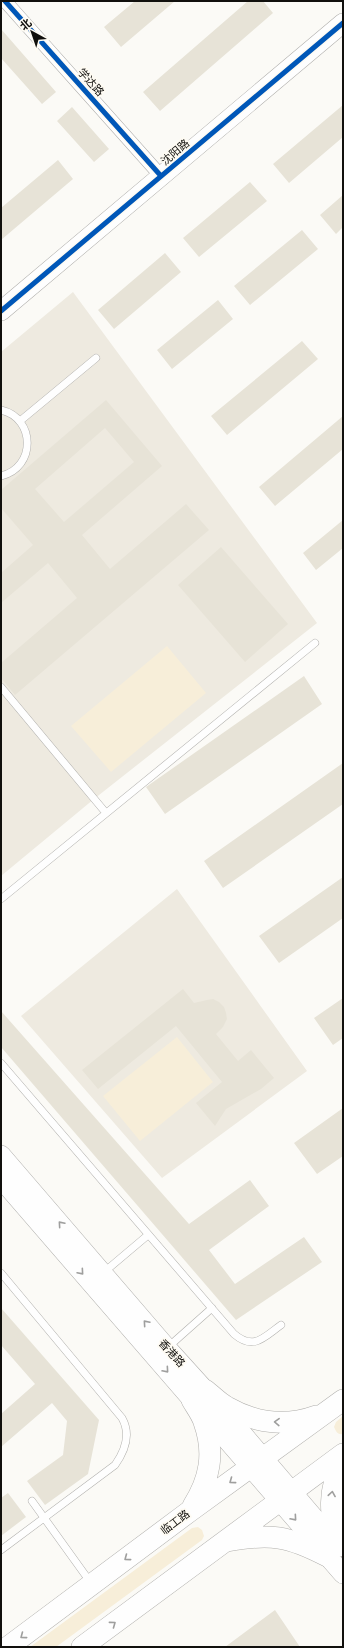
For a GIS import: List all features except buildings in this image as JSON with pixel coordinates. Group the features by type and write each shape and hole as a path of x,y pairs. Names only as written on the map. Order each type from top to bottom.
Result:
{"main road":[{"name":"沈阳路","path":"1,311 343,22"},
{"name":"香港路","path":"1,1155 167,1348 198,1395"},
{"name":"香港路","path":"1,1178 198,1395 336,1551 343,1574"},
{"path":"198,1395 250,1418 276,1423 303,1421 336,1406"},
{"path":"190,1510 203,1490 209,1467 210,1444 198,1395"},
{"name":"临工路","path":"8,1647 190,1510 336,1406"},
{"path":"82,1647 343,1454"},
{"path":"225,1542 251,1536 278,1537 336,1551 332,1522 331,1497 337,1472 343,1460"}],"street":[{"name":"学达路","path":"5,1 161,176"}],"lane":[{"path":"20,421 96,358"},
{"path":"1,410 13,415 20,421 28,438 28,448 25,457 12,472 1,476"},
{"path":"1,899 315,643"},
{"path":"1,687 106,814"},
{"path":"1,1063 239,1339 252,1343 259,1342 281,1324"},
{"path":"103,1273 148,1235"},
{"path":"1,1273 122,1418 125,1427 125,1448 115,1465 1,1550"},
{"path":"167,1348 212,1308"},
{"path":"32,1501 92,1585"}],"shaded area":[{"path":"73,292 317,623 94,799 1,876 1,352"},
{"path":"167,646 206,693 111,772 71,726"},
{"path":"177,889 307,1071 162,1178 21,1016"},
{"path":"177,1037 213,1082 140,1141 103,1096"},
{"path":"343,1416 343,1434 339,1434 334,1427 336,1422"},
{"path":"198,1527 202,1530 204,1536 202,1540 56,1647 30,1647 192,1528"}],"cycle path":[{"path":"5,1 161,176"},
{"path":"1,311 343,23"}]}
